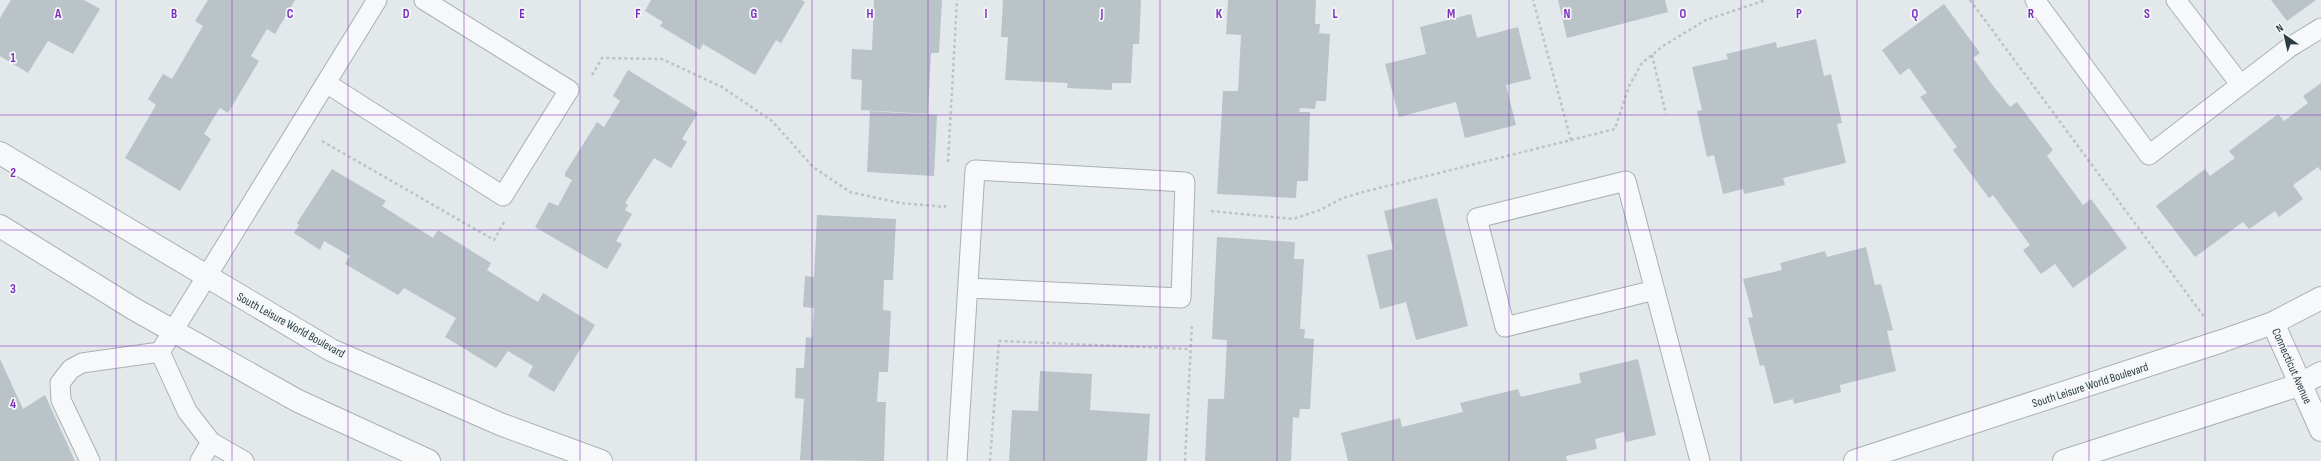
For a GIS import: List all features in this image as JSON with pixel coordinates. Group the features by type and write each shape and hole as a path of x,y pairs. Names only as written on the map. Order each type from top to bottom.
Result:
{"street":[{"name":"South Leisure World Boulevard","path":"0,153 332,350 500,424 601,461"},
{"path":"0,226 134,309 298,401 429,461"},
{"name":"South Leisure World Boulevard","path":"1855,461 2222,341 2273,323 2321,298"},
{"name":"Connecticut Avenue","path":"2273,323 2299,385 2321,430"},
{"path":"2064,461 2299,385 2321,373"}],"lane":[{"path":"160,352 378,0"},
{"path":"326,83 503,196 569,90 424,0"},
{"path":"2034,0 2148,155 2290,47 2321,28"},
{"path":"2176,0 2240,84"},
{"path":"957,461 975,170 1185,182 1181,298 968,288"},
{"path":"1655,290 1505,327 1477,218 1626,181 1655,290 1700,461"},
{"path":"160,352 187,411 211,442 244,461"},
{"path":"90,461 61,400 60,383 71,369 82,363 160,352"},
{"path":"200,461 211,442"}],"path":[{"path":"948,168 957,0"},
{"path":"1532,0 1571,140"},
{"path":"1204,210 1293,219 1320,210 1343,198 1367,191 1615,129 1629,86 1642,63 1706,20 1766,0"},
{"path":"1970,0 2222,341"},
{"path":"1652,55 1666,114"},
{"path":"590,78 602,58 662,59 722,87 766,117 813,167 850,192 900,203 945,207 945,199"},
{"path":"299,128 494,240 506,220"},
{"path":"1185,461 1192,318"},
{"path":"990,461 999,341 1190,349"}],"building":[{"path":"11,0 84,0 100,9 73,54 48,41 28,73 0,56 0,18"},
{"path":"208,0 295,0 275,34 267,29 251,56 259,61 228,113 220,108 213,119 204,134 211,139 180,191 125,158 156,105 148,99 163,74 172,79 203,26 195,21"},
{"path":"651,0 801,0 805,2 781,43 776,40 755,75 703,44 700,50 660,26 663,22 645,11"},
{"path":"874,0 942,0 939,53 931,53 928,114 861,110 862,80 851,79 852,49 872,50"},
{"path":"1003,0 1141,0 1139,44 1133,44 1131,83 1112,83 1112,90 1067,88 1068,83 1005,80 1008,37 1001,37"},
{"path":"1228,0 1316,0 1315,24 1320,24 1319,33 1330,34 1326,101 1316,101 1315,109 1300,108 1299,112 1310,112 1308,181 1297,181 1296,198 1217,194 1223,91 1238,91 1241,35 1226,34"},
{"path":"1558,0 1665,0 1668,12 1567,38"},
{"path":"2271,0 2316,0 2287,21"},
{"path":"1944,4 1980,53 1973,58 1991,83 2010,107 2017,102 2053,150 2047,156 2083,205 2091,199 2127,248 2073,288 2055,264 2041,274 2023,250 2030,245 1993,195 1989,198 1953,150 1957,147 1920,97 1927,93 1909,68 1900,75 1882,50"},
{"path":"1471,14 1477,38 1518,27 1531,79 1506,85 1516,125 1465,138 1456,102 1399,117 1385,64 1426,54 1420,27"},
{"path":"1816,39 1824,76 1831,74 1842,123 1837,124 1846,163 1783,178 1785,185 1744,194 1743,189 1723,194 1714,155 1707,157 1697,111 1702,110 1692,67 1728,59 1726,54 1776,42 1777,48"},
{"path":"628,70 698,113 682,139 687,142 671,168 654,158 625,203 628,205 625,210 632,214 616,241 622,244 607,269 535,227 549,202 558,206 572,180 565,176 565,173 597,122 604,127 620,101 613,96"},
{"path":"2321,83 2321,171 2318,167 2293,185 2303,199 2279,217 2275,211 2249,229 2243,222 2195,257 2156,206 2205,169 2210,176 2235,158 2229,151 2278,114 2284,121 2308,103 2303,96"},
{"path":"870,111 937,115 934,176 867,172"},
{"path":"332,169 386,201 382,206 433,238 438,230 491,263 487,270 538,302 543,293 595,325 554,392 528,376 533,366 508,351 496,368 445,337 456,318 404,288 398,295 345,264 350,256 324,241 320,250 294,233 299,225 297,223"},
{"path":"1437,198 1468,326 1416,340 1406,302 1380,309 1367,255 1393,249 1384,211"},
{"path":"817,215 896,219 893,280 884,280 883,310 891,311 888,372 879,372 877,402 886,402 884,461 800,460 804,399 795,398 796,368 804,368 806,337 812,338 814,308 803,307 805,276 814,277"},
{"path":"1217,237 1295,242 1294,259 1304,259 1300,329 1305,329 1304,338 1314,339 1310,409 1300,409 1299,418 1293,417 1291,461 1205,461 1208,399 1224,399 1227,340 1212,339"},
{"path":"1866,247 1875,285 1881,284 1893,330 1887,331 1896,371 1840,385 1841,392 1794,404 1793,399 1774,404 1764,365 1760,366 1748,318 1753,317 1743,279 1782,270 1780,263 1825,251 1827,257"},
{"path":"0,359 23,409 45,395 75,461 0,461"},
{"path":"1638,359 1656,435 1626,442 1624,432 1595,439 1597,449 1566,456 1567,461 1348,461 1341,433 1400,418 1402,427 1463,412 1460,403 1518,389 1521,397 1581,383 1579,373"},
{"path":"1040,371 1092,374 1090,410 1150,414 1147,461 1009,461 1012,410 1038,411"}]}
